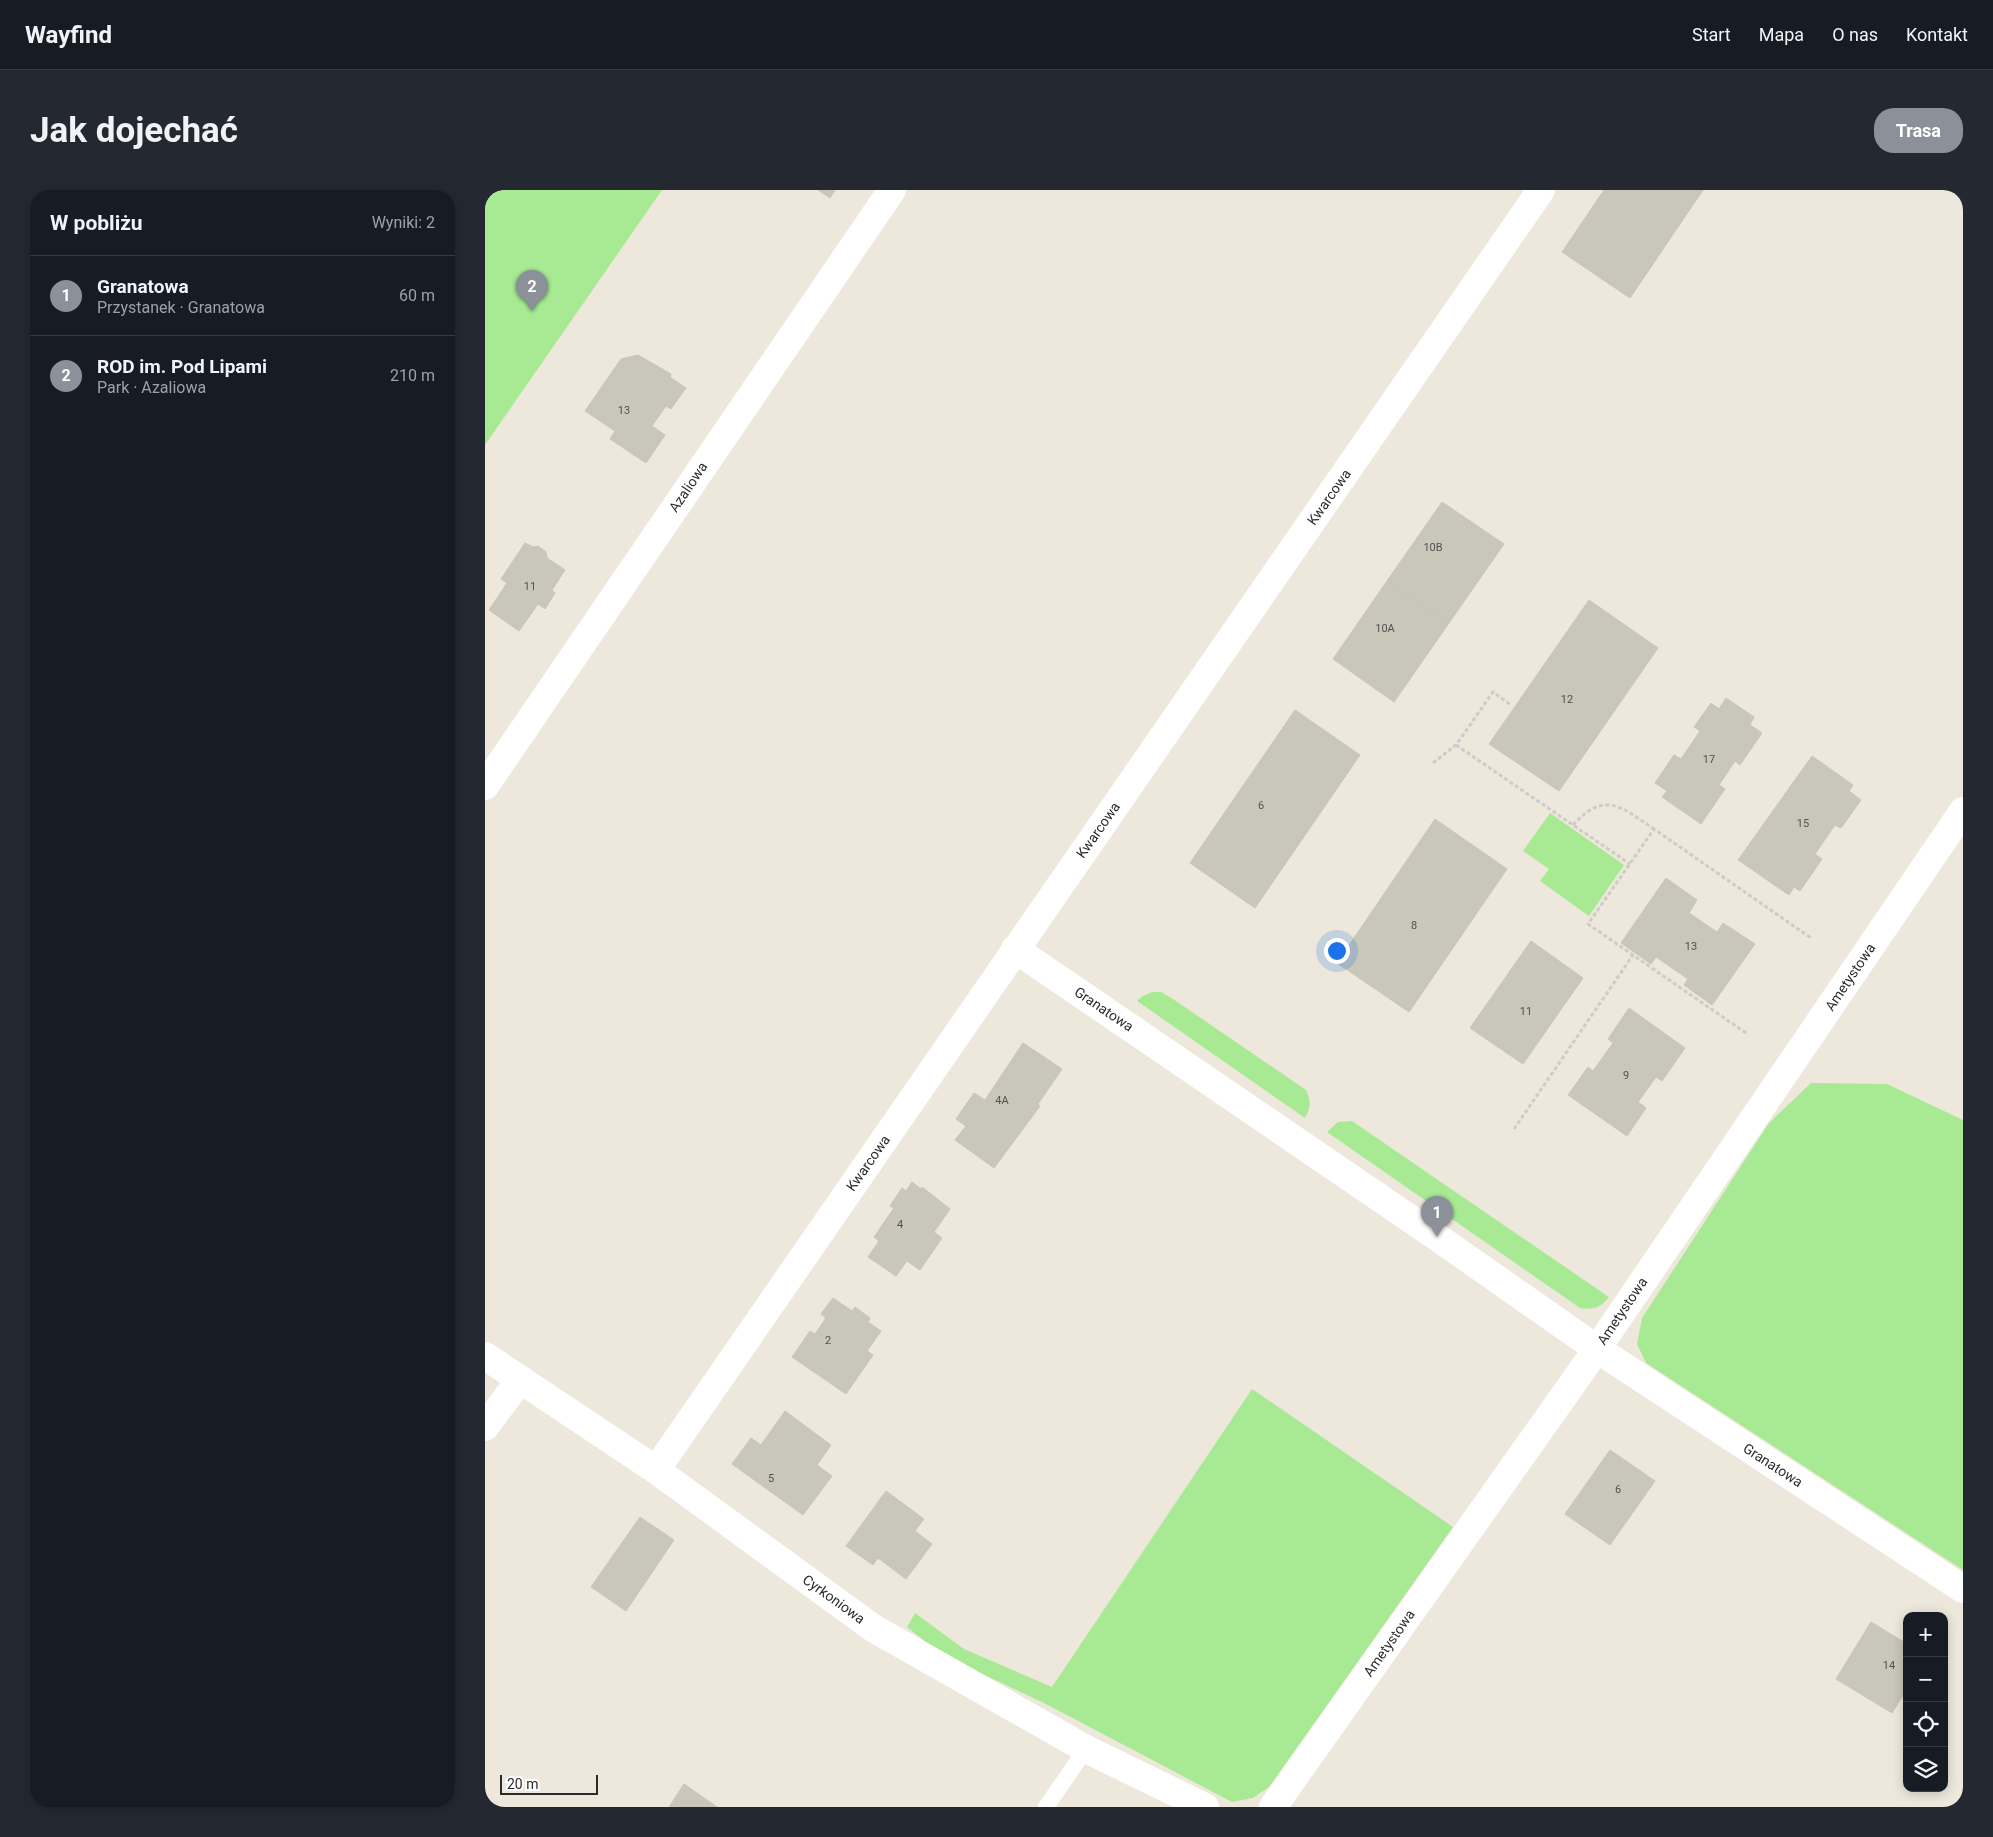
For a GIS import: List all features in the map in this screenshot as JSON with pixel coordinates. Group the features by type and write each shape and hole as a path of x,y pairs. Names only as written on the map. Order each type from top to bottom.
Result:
{"street":[{"name":"Azaliowa","path":"485,786 892,190"},
{"name":"Kwarcowa","path":"655,1470 1541,190"},
{"name":"Ametystowa","path":"1273,1807 1597,1350 1963,811"},
{"name":"Granatowa","path":"1015,949 1437,1237 1597,1350 1963,1589"},
{"name":"Cyrkoniowa","path":"485,1356 655,1470 873,1628 1086,1749 1205,1807"},
{"path":"485,1427 520,1380"}],"lane":[{"path":"1046,1807 1086,1749"}],"path":[{"path":"1433,763 1456,745 1493,692 1511,705"},
{"path":"1456,745 1630,864"},
{"path":"1573,825 1586,810 1602,804 1622,808 1654,828 1811,938"},
{"path":"1654,828 1588,924 1745,1033"},
{"path":"1514,1129 1633,955"}],"green space":[{"path":"485,190 662,190 485,445"},
{"path":"1550,813 1624,865 1589,916 1540,881 1549,869 1523,851"},
{"path":"1152,992 1161,992 1173,999 1306,1090 1310,1104 1305,1118 1137,1001"},
{"path":"1811,1083 1887,1084 1963,1120 1963,1570 1646,1363 1637,1344 1642,1318 1769,1123"},
{"path":"1352,1121 1609,1297 1603,1304 1596,1307 1589,1309 1580,1308 1327,1132 1338,1122"},
{"path":"1252,1389 1453,1527 1269,1787 1253,1798 1232,1802 1044,1703 942,1655 907,1627 915,1613 964,1649 1052,1687"}],"building":[{"path":"818,190 835,190 830,198"},
{"path":"1604,190 1703,190 1630,298 1562,252"},
{"path":"638,355 671,374 670,377 686,388 671,409 666,406 652,426 665,435 646,463 610,439 615,431 585,411 621,359"},
{"path":"1442,502 1504,544 1449,623 1387,581"},
{"path":"525,543 533,547 538,546 546,552 547,558 565,570 552,590 555,593 545,609 538,604 519,631 489,610 507,583 501,579"},
{"path":"1387,581 1449,623 1394,702 1333,659"},
{"path":"1589,600 1658,648 1559,791 1489,744"},
{"path":"1726,698 1754,717 1750,725 1762,733 1740,765 1735,761 1719,785 1725,789 1701,824 1662,797 1667,791 1655,783 1674,755 1681,759 1700,731 1694,727 1711,703 1719,709"},
{"path":"1295,710 1360,755 1255,908 1190,863"},
{"path":"1812,756 1853,785 1849,791 1861,800 1841,828 1835,825 1815,854 1822,859 1800,891 1794,887 1789,895 1738,860"},
{"path":"1435,819 1507,869 1409,1012 1337,963"},
{"path":"1666,878 1697,900 1689,913 1717,932 1723,923 1755,944 1712,1005 1684,985 1688,979 1656,957 1651,964 1621,943"},
{"path":"1531,941 1583,978 1523,1064 1470,1028"},
{"path":"1629,1008 1685,1048 1662,1081 1656,1077 1638,1102 1646,1108 1627,1136 1568,1095 1588,1067 1593,1071 1613,1043 1608,1039"},
{"path":"1023,1043 1062,1069 1038,1104 1040,1106 994,1168 955,1140 966,1126 956,1119 974,1093 985,1100"},
{"path":"912,1182 921,1189 922,1187 950,1209 934,1232 942,1238 920,1270 907,1261 896,1276 868,1257 879,1241 874,1237 894,1208 890,1206 902,1188 906,1191"},
{"path":"833,1298 852,1311 855,1307 870,1318 868,1322 881,1331 867,1351 873,1355 846,1394 792,1357 810,1331 815,1334 826,1318 821,1314"},
{"path":"785,1411 831,1445 817,1465 832,1476 803,1515 732,1464 751,1438 761,1445"},
{"path":"1610,1450 1655,1481 1610,1545 1565,1514"},
{"path":"886,1491 924,1519 915,1531 932,1544 906,1579 878,1558 873,1565 846,1546"},
{"path":"640,1517 674,1540 626,1611 591,1587"},
{"path":"1871,1622 1903,1642 1903,1695 1892,1713 1836,1679"},
{"path":"684,1784 717,1807 669,1807"}],"place":[{"name":"ROD im. Pod Lipami","path":"532,311"},
{"name":"Granatowa","path":"1437,1237"}]}
